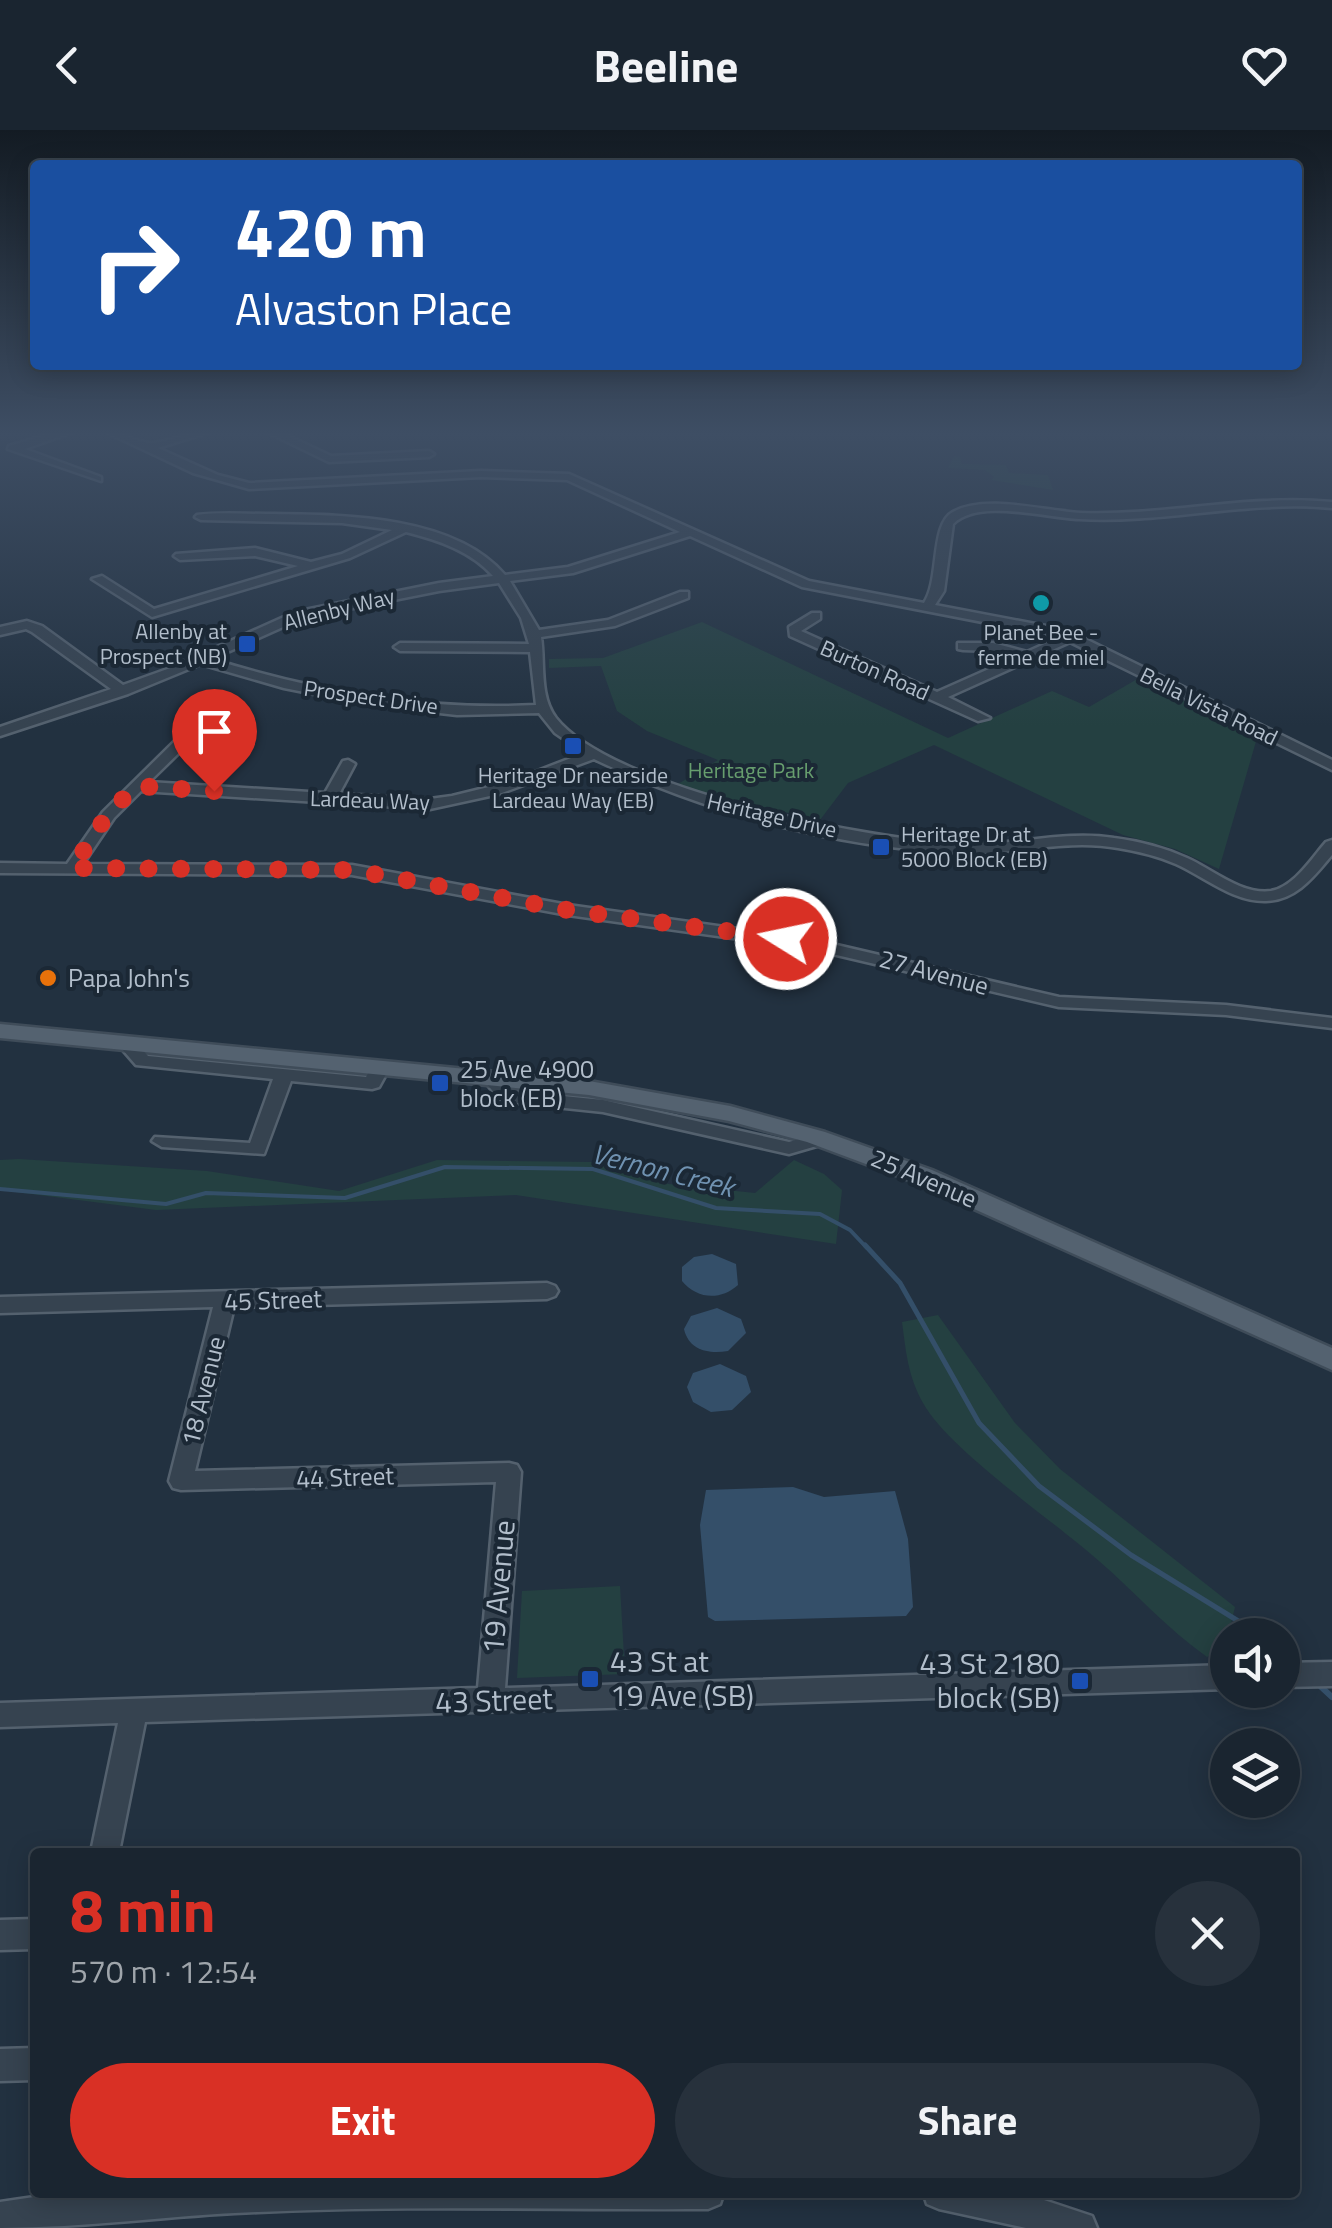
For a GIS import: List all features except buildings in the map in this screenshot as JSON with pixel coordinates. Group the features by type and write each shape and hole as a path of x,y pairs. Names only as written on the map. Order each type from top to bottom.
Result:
{"main road":[{"name":"25 Avenue","path":"0,1030 490,1078 695,1106 861,1152 1332,1360"}],"street":[{"path":"98,579 152,614 370,547 401,530"},
{"path":"410,530 478,554 501,578 536,641 536,683 544,709"},
{"name":"Bella Vista Road","path":"686,530 806,584 1072,637 1332,766"},
{"path":"928,607 938,591 946,530"},
{"name":"Allenby Way","path":"0,732 122,692 299,615 596,564 691,532"},
{"path":"180,556 255,552 308,566"},
{"path":"400,648 536,641 611,623 684,595"},
{"name":"Burton Road","path":"816,616 795,627 795,633 983,718"},
{"path":"0,631 27,626 37,629 122,692"},
{"path":"938,698 1072,637"},
{"path":"963,646 1031,657"},
{"name":"Prospect Drive","path":"200,660 334,696 459,710 544,709"},
{"name":"Heritage Drive","path":"544,709 561,731 595,753 711,802 913,846 968,849 1057,838 1115,843 1164,855 1262,896 1283,894 1294,886 1332,845"},
{"path":"72,868 108,814 188,736"},
{"name":"Lardeau Way","path":"136,786 420,804 472,799 518,786 595,753"},
{"path":"329,800 348,764"},
{"name":"27 Avenue","path":"0,868 352,870 568,910 811,944 1059,1002 1226,1010 1332,1023"},
{"name":"25 Avenue","path":"125,1042 143,1061 372,1083 381,1067"},
{"path":"162,1141 257,1150 284,1074"},
{"name":"25 Avenue","path":"490,1078 507,1096 604,1106 787,1148 812,1141"},
{"name":"45 Street","path":"0,1304 546,1291"},
{"name":"18 Avenue","path":"182,1481 225,1301"},
{"name":"44 Street","path":"182,1481 509,1472"},
{"name":"19 Avenue","path":"490,1702 509,1472"},
{"path":"1300,1675 1332,1674"},
{"name":"43 Street","path":"0,1715 1210,1678"},
{"path":"106,1848 134,1711"},
{"path":"0,1935 30,1934"},
{"path":"0,2065 30,2064"},
{"path":"0,2219 54,2210 241,2198"},
{"path":"972,2198 1080,2228"}],"green space":[{"name":"Heritage Park","path":"702,622 948,738 1052,691 1089,707 1139,678 1257,738 1219,869 1175,849 1123,835 934,745 848,783 820,820 709,795 678,784 718,760 647,731 617,711 601,666 549,668 549,659 603,658"},
{"path":"0,1160 207,1171 339,1191 437,1160 593,1162 669,1184 755,1193 794,1160 824,1174 842,1190 836,1244 516,1195 156,1210 0,1190"},
{"path":"938,1315 1015,1423 1060,1469 1235,1607 1232,1618 1210,1618 1210,1655 1207,1657 1192,1646 1099,1561 978,1463 936,1422 914,1383 902,1322"},
{"path":"620,1586 625,1674 517,1678 522,1591"}],"water":[{"path":"712,1254 736,1264 738,1285 716,1296 695,1291 682,1281 682,1267 694,1257"},
{"path":"717,1308 741,1319 746,1333 728,1351 714,1352 695,1346 684,1329 691,1316"},
{"path":"720,1364 746,1376 751,1392 732,1410 711,1412 693,1402 687,1387 693,1373"},
{"path":"793,1487 824,1497 895,1491 908,1539 913,1607 906,1616 715,1621 708,1617 700,1525 706,1490"}],"waterway":[{"name":"Vernon Creek","path":"0,1189 166,1204 206,1193 345,1198 445,1167 593,1169 716,1208 820,1214 850,1230 867,1248"},
{"name":"Vernon Creek","path":"865,1245 900,1283 979,1423 1039,1486 1131,1555 1233,1618"},
{"name":"Vernon Creek","path":"1317,1683 1332,1697"}],"place":[{"name":"Planet Bee - ferme de miel","path":"1041,603"},
{"name":"Allenby at Prospect (NB)","path":"247,644"},
{"name":"Heritage Dr nearside Lardeau Way (EB)","path":"573,746"},
{"name":"Heritage Dr at 5000 Block (EB)","path":"881,847"},
{"name":"Papa John's","path":"48,978"},
{"name":"25 Ave 4900 block (EB)","path":"440,1083"},
{"name":"43 St at 19 Ave (SB)","path":"590,1679"},
{"name":"43 St 2180 block (SB)","path":"1080,1681"}],"route":[{"path":"214,791 136,786 108,814 72,868 352,870 568,910 786,939"}]}
